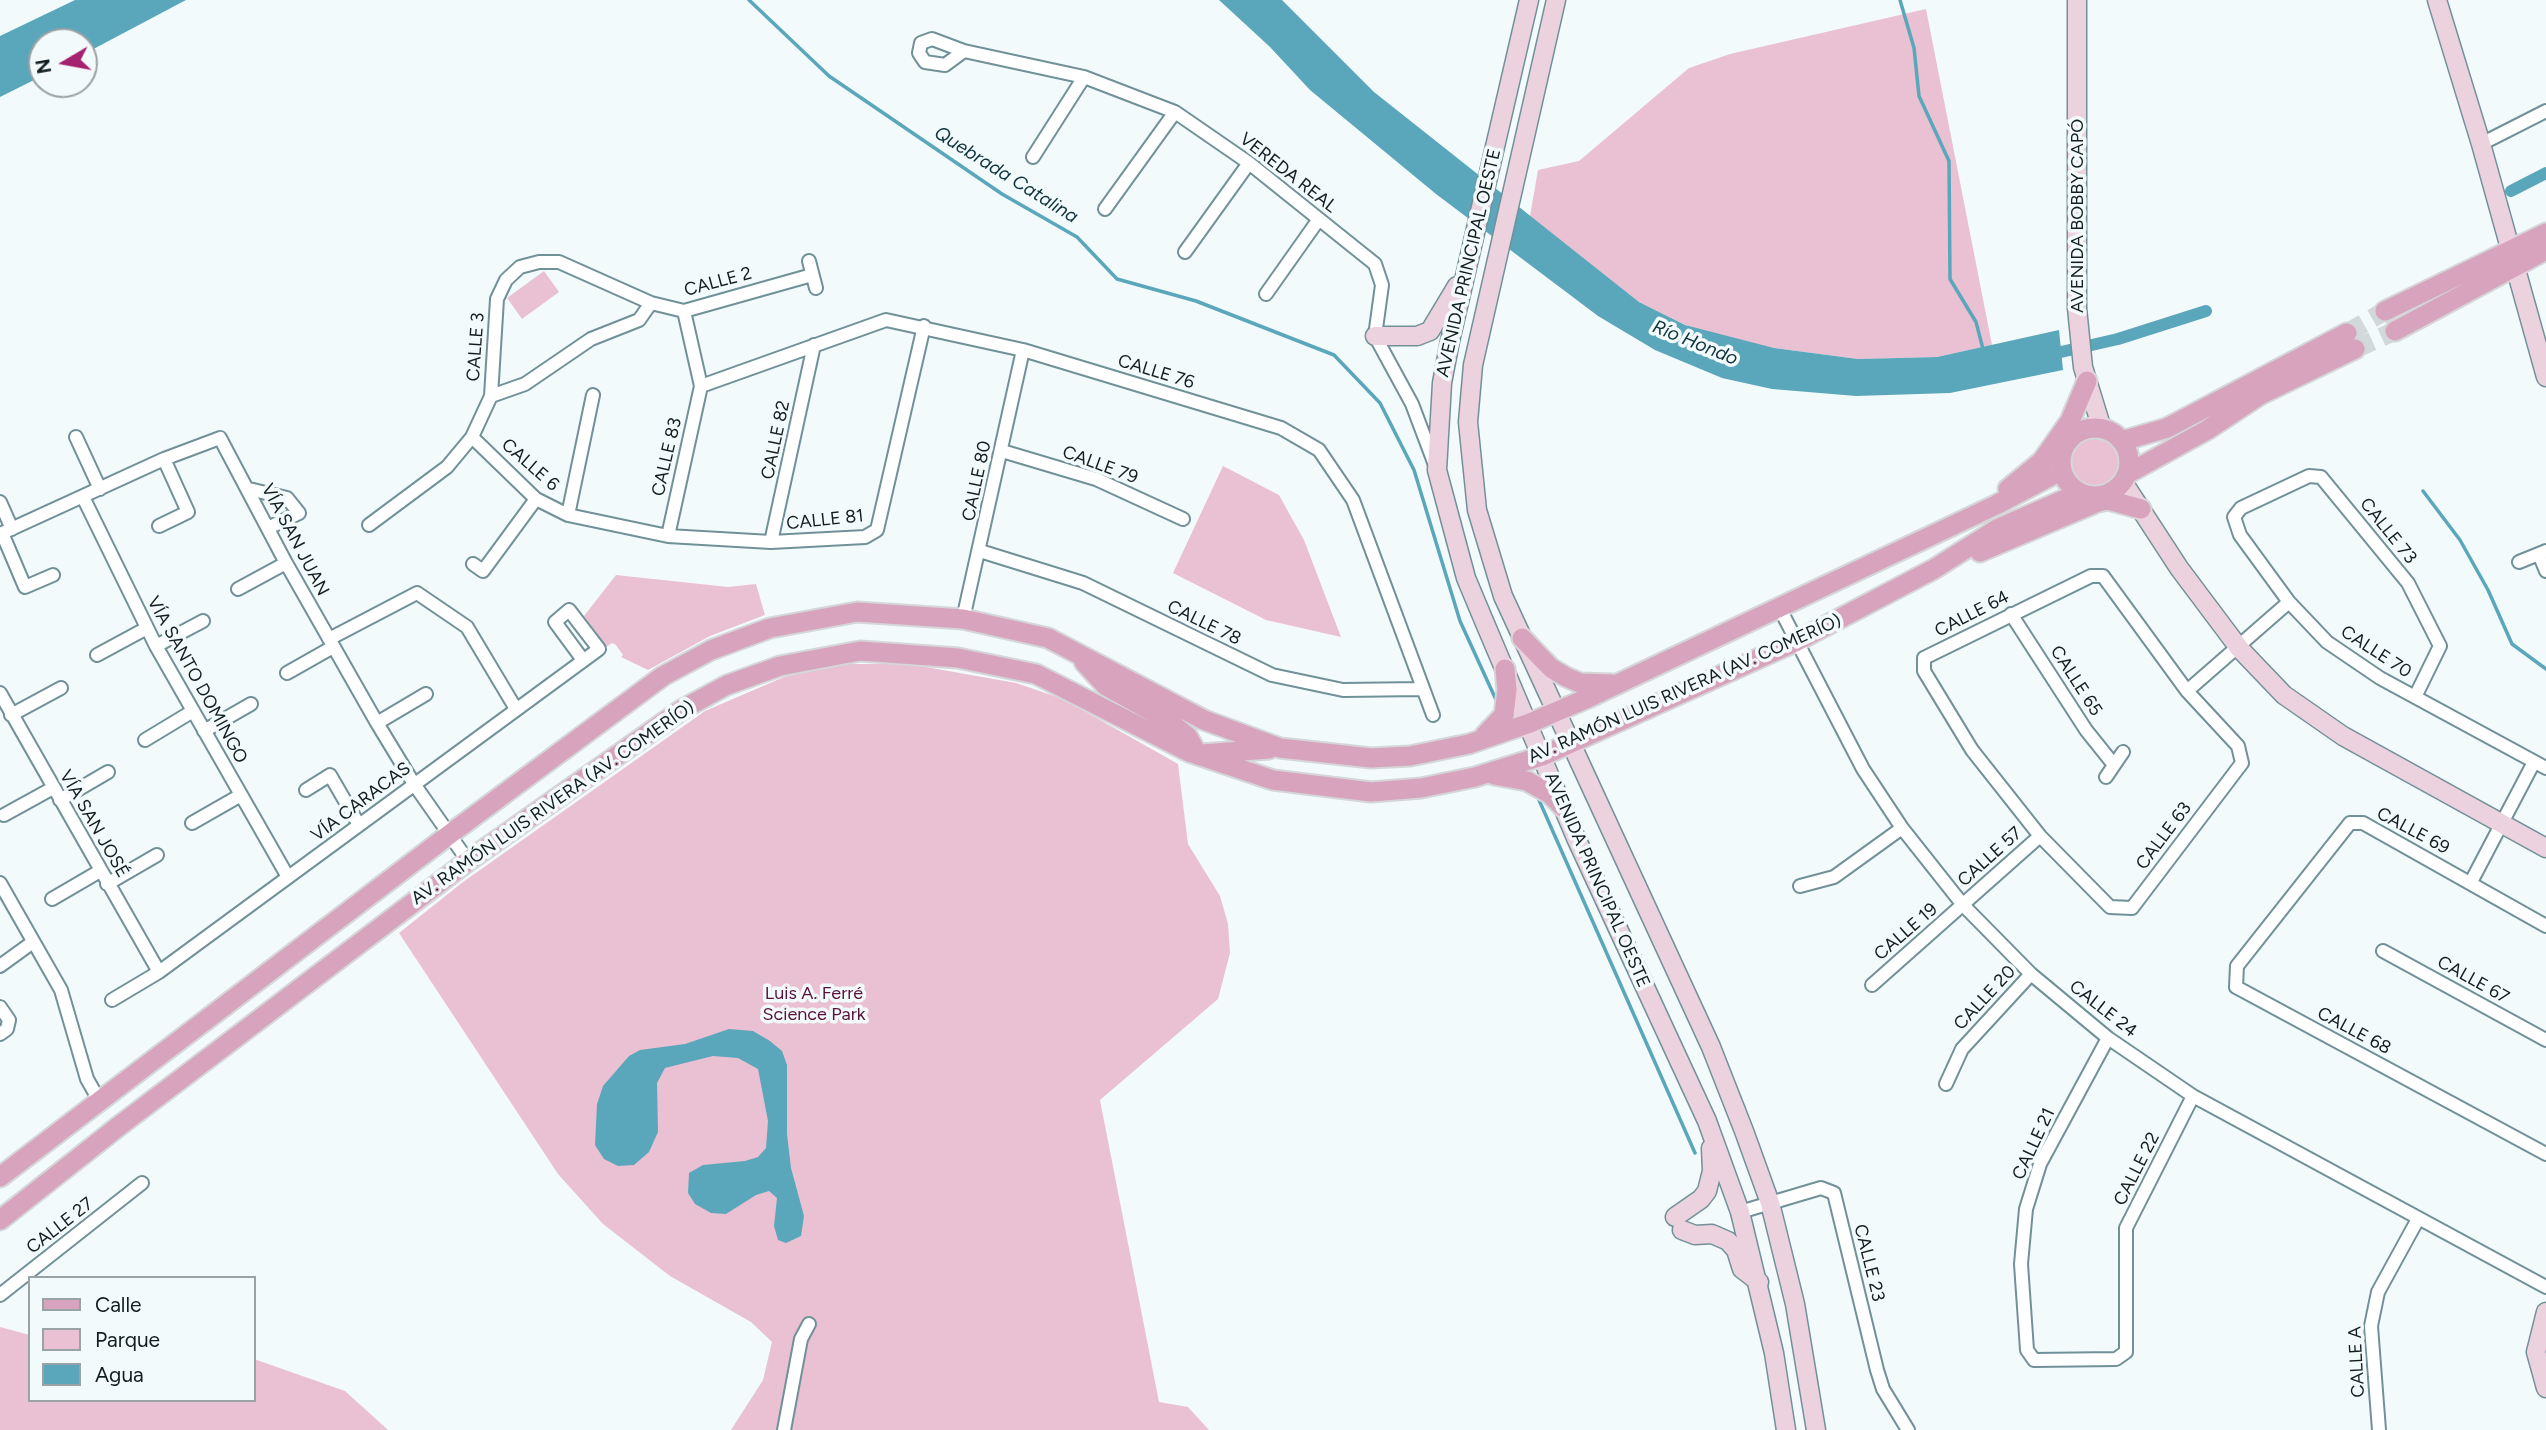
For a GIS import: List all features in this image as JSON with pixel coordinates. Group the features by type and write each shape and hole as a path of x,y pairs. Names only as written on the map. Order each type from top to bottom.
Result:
{"main road":[{"name":"AVENIDA PRINCIPAL OESTE","path":"1529,0 1442,383 1437,470 1466,578 1530,723 1563,807 1713,1138 1740,1212 1774,1353 1786,1430"},
{"name":"AVENIDA PRINCIPAL OESTE","path":"1556,0 1473,365 1468,422 1477,510 1489,557 1522,638 1711,1046 1770,1203 1795,1304 1816,1430"},
{"name":"AVENIDA BOBBY CAPÓ","path":"2077,0 2077,308 2080,346 2087,381 2102,429"},
{"path":"2437,0 2481,144 2511,260 2546,377"},
{"path":"2546,233 2511,260 2397,330 2387,310 2511,260 2546,250"},
{"path":"1375,336 1417,336 1430,331 1469,264"},
{"path":"2122,441 2167,428 2351,341 2125,478 2103,496 2079,492 2070,485 2062,470 2063,450 2071,438 2082,430 2102,429 2122,441 2129,457 2125,478 2141,509 2179,568 2239,648 2284,695 2343,736 2546,848"},
{"path":"1996,505 2005,492 2042,461 2070,421 2087,381"},
{"name":"AV. RAMÓN LUIS RIVERA (AV. COMERÍO)","path":"0,1177 450,834 663,676 711,650 770,628 857,612 963,619 1048,638 1204,720 1288,749 1371,758 1410,755 1469,744 1530,723 1996,505 2062,470"},
{"name":"AV. RAMÓN LUIS RIVERA (AV. COMERÍO)","path":"0,1220 118,1126 468,861 683,709 727,685 780,666 860,651 958,658 1036,674 1198,755 1272,779 1371,792 1421,788 1482,775 1542,756 1795,642 1934,569 1997,529 2079,492"},
{"path":"1934,569 1959,562 2098,502 2108,500 2141,509"},
{"path":"1522,638 1552,668 1566,677 1599,685 1620,683"},
{"path":"1071,650 1106,686 1167,720 1188,737 1198,755 1233,750 1288,749"},
{"path":"1469,744 1489,732 1504,715 1507,690 1505,669"},
{"path":"1482,775 1511,776 1527,781 1550,794 1563,807"},
{"path":"1713,1138 1712,1171 1707,1191 1679,1223 1695,1235 1712,1234 1728,1241 1736,1250 1742,1269 1759,1282"},
{"path":"2546,1312 2536,1352 2546,1388"}],"street":[{"name":"VEREDA REAL","path":"964,51 1084,77 1175,112 1249,163 1375,264 1382,285 1375,336"},
{"path":"1033,157 1084,77"},
{"path":"2481,144 2546,111"},
{"path":"1105,209 1175,112"},
{"path":"1185,252 1249,163"},
{"path":"1266,294 1319,219"},
{"path":"808,261 816,288"},
{"name":"CALLE 3","path":"369,526 447,467 472,437 491,396 497,299 506,279 520,267 539,262 559,262 651,303"},
{"name":"CALLE 2","path":"651,303 684,311 812,275"},
{"path":"491,396 525,384 591,339 639,320 651,303"},
{"path":"684,311 701,386"},
{"name":"CALLE 76","path":"701,386 886,320 924,326 1023,350 1282,428 1319,450 1353,500 1421,689 1433,715"},
{"name":"CALLE 81","path":"568,515 668,536 771,542 865,537 877,530 924,326"},
{"path":"1375,336 1412,404 1437,470"},
{"name":"CALLE 82","path":"771,542 814,345"},
{"name":"CALLE 80","path":"963,619 1023,350"},
{"name":"CALLE 83","path":"668,536 701,386"},
{"path":"568,515 593,395"},
{"path":"76,437 100,489"},
{"name":"CALLE 6","path":"472,437 536,499 568,515"},
{"name":"VÍA SAN JUAN","path":"5,532 164,459 220,438 286,563 377,723 414,784 468,861"},
{"name":"CALLE 79","path":"1002,451 1096,479 1183,519"},
{"path":"159,526 188,513 164,459"},
{"name":"CALLE 73","path":"2235,515 2241,508 2309,476 2321,477 2408,583 2440,646 2415,697"},
{"path":"249,489 286,498 299,513 268,528"},
{"name":"VÍA SANTO DOMINGO","path":"83,497 156,646 288,877"},
{"path":"473,564 483,571 536,499"},
{"path":"0,502 5,532 26,587 53,575"},
{"name":"CALLE 70","path":"2235,515 2240,535 2289,602 2327,642 2380,678 2540,765"},
{"name":"CALLE 78","path":"979,551 1083,583 1272,675 1343,690 1421,689"},
{"path":"2519,562 2543,552 2546,571"},
{"path":"239,589 286,563"},
{"name":"CALLE 64","path":"2040,836 1972,750 1924,671 1924,658 2091,576 2103,576 2187,691"},
{"path":"286,673 331,643 417,593 467,627 516,709"},
{"path":"2187,691 2289,602"},
{"name":"CALLE 24","path":"1779,607 1863,768 1902,828 1964,905 2031,974 2108,1038 2193,1096 2546,1287"},
{"name":"CALLE 65","path":"2011,614 2086,730 2114,765"},
{"path":"156,646 203,621"},
{"path":"97,655 147,628"},
{"name":"VÍA CARACAS","path":"159,972 583,660"},
{"path":"4,705 61,688"},
{"name":"CALLE 63","path":"2040,836 2110,906 2132,908 2242,763 2238,746 2187,691"},
{"path":"377,723 426,694"},
{"path":"204,731 251,704"},
{"name":"VÍA SAN JOSÉ","path":"4,705 159,972"},
{"path":"145,740 193,711"},
{"path":"2106,777 2123,752"},
{"path":"2471,882 2503,822 2540,765"},
{"path":"60,800 108,772"},
{"path":"306,790 330,775 359,825"},
{"path":"4,815 52,788"},
{"path":"192,822 241,795"},
{"name":"CALLE 69","path":"2287,902 2350,823 2362,823 2546,926"},
{"path":"1800,886 1835,877 1902,828"},
{"name":"CALLE 57","path":"1964,905 2040,836"},
{"path":"107,884 157,855"},
{"path":"52,899 100,871"},
{"path":"0,883 61,990 87,1079 99,1100"},
{"name":"CALLE 68","path":"2287,902 2237,966 2236,987 2546,1154"},
{"name":"CALLE 19","path":"1872,985 1964,905"},
{"path":"0,966 33,942"},
{"name":"CALLE 67","path":"2383,951 2546,1040"},
{"path":"112,1000 159,972"},
{"name":"CALLE 20","path":"1946,1084 1962,1049 2031,974"},
{"path":"0,1007 9,1020 7,1029 0,1034"},
{"name":"CALLE 21","path":"2108,1038 2040,1164 2025,1209 2021,1264 2027,1350 2034,1360 2116,1359 2126,1353 2126,1303"},
{"name":"CALLE 22","path":"2126,1303 2126,1228 2193,1096"},
{"name":"CALLE 27","path":"0,1295 142,1183"},
{"name":"CALLE 23","path":"1740,1212 1821,1188 1834,1194 1877,1370 1883,1389 1908,1430"},
{"name":"CALLE A","path":"2379,1430 2371,1326 2378,1292 2418,1219"},
{"path":"784,1430 801,1339 809,1324"}],"green space":[{"path":"1926,9 1992,345 1937,357 1858,359 1774,348 1726,338 1685,325 1639,302 1530,216 1538,170 1579,161 1689,68 1730,54"},
{"path":"544,271 559,292 522,319 507,298"},
{"path":"2095,433 2112,438 2120,446 2125,463 2120,480 2112,488 2095,493 2078,488 2070,480 2065,463 2070,446 2078,438"},
{"path":"1223,466 1279,495 1304,540 1341,637 1266,620 1173,573"},
{"path":"616,575 728,587 756,584 765,615 710,636 648,670 621,657 623,655 616,645 612,643 606,647 584,616"},
{"name":"Luis A. Ferré Science Park","path":"844,664 909,664 1016,683 1063,699 1178,764 1188,844 1220,896 1228,924 1230,953 1218,999 1100,1100 1159,1402 1188,1407 1209,1430 731,1430 763,1380 772,1342 751,1322 670,1276 603,1224 558,1174 399,933 463,882 705,711 784,677"},
{"path":"0,1327 28,1334 28,1402 256,1402 256,1360 345,1391 388,1430 0,1430"}],"water":[{"path":"75,0 186,0 98,47 98,28 28,28 28,83 0,97 0,36"},
{"path":"1219,0 1282,0 1374,92 1639,302 1685,325 1774,348 1858,359 1937,357 2059,330 2063,370 1950,393 1856,396 1772,389 1722,378 1655,350 1598,316 1436,194 1310,90 1270,47"},
{"path":"729,1029 753,1031 770,1041 782,1051 787,1065 787,1134 791,1168 804,1216 801,1236 786,1243 778,1240 774,1226 777,1198 769,1191 756,1195 726,1214 711,1213 695,1204 688,1193 689,1173 703,1165 758,1157 766,1148 768,1121 758,1069 738,1058 713,1056 665,1068 657,1083 658,1132 649,1152 634,1165 618,1166 604,1159 595,1145 597,1104 603,1086 629,1056 640,1050 685,1044"}],"waterway":[{"name":"Quebrada Catalina","path":"749,0 829,76 1002,194 1077,237 1117,279 1196,301 1334,355 1380,403 1414,470 1460,621 1497,702"},
{"path":"1900,0 1914,48 1919,96 1949,161 1950,279 1976,322 1983,349"},
{"name":"Río Hondo","path":"2511,191 2546,173"},
{"name":"Río Hondo","path":"2061,352 2118,339 2206,311"},
{"path":"2423,491 2460,540 2488,590 2512,644 2546,669"},
{"path":"1539,800 1695,1153"}],"tunnel":[{"path":"2347,333 2385,311"},
{"path":"2355,349 2395,331"}]}
